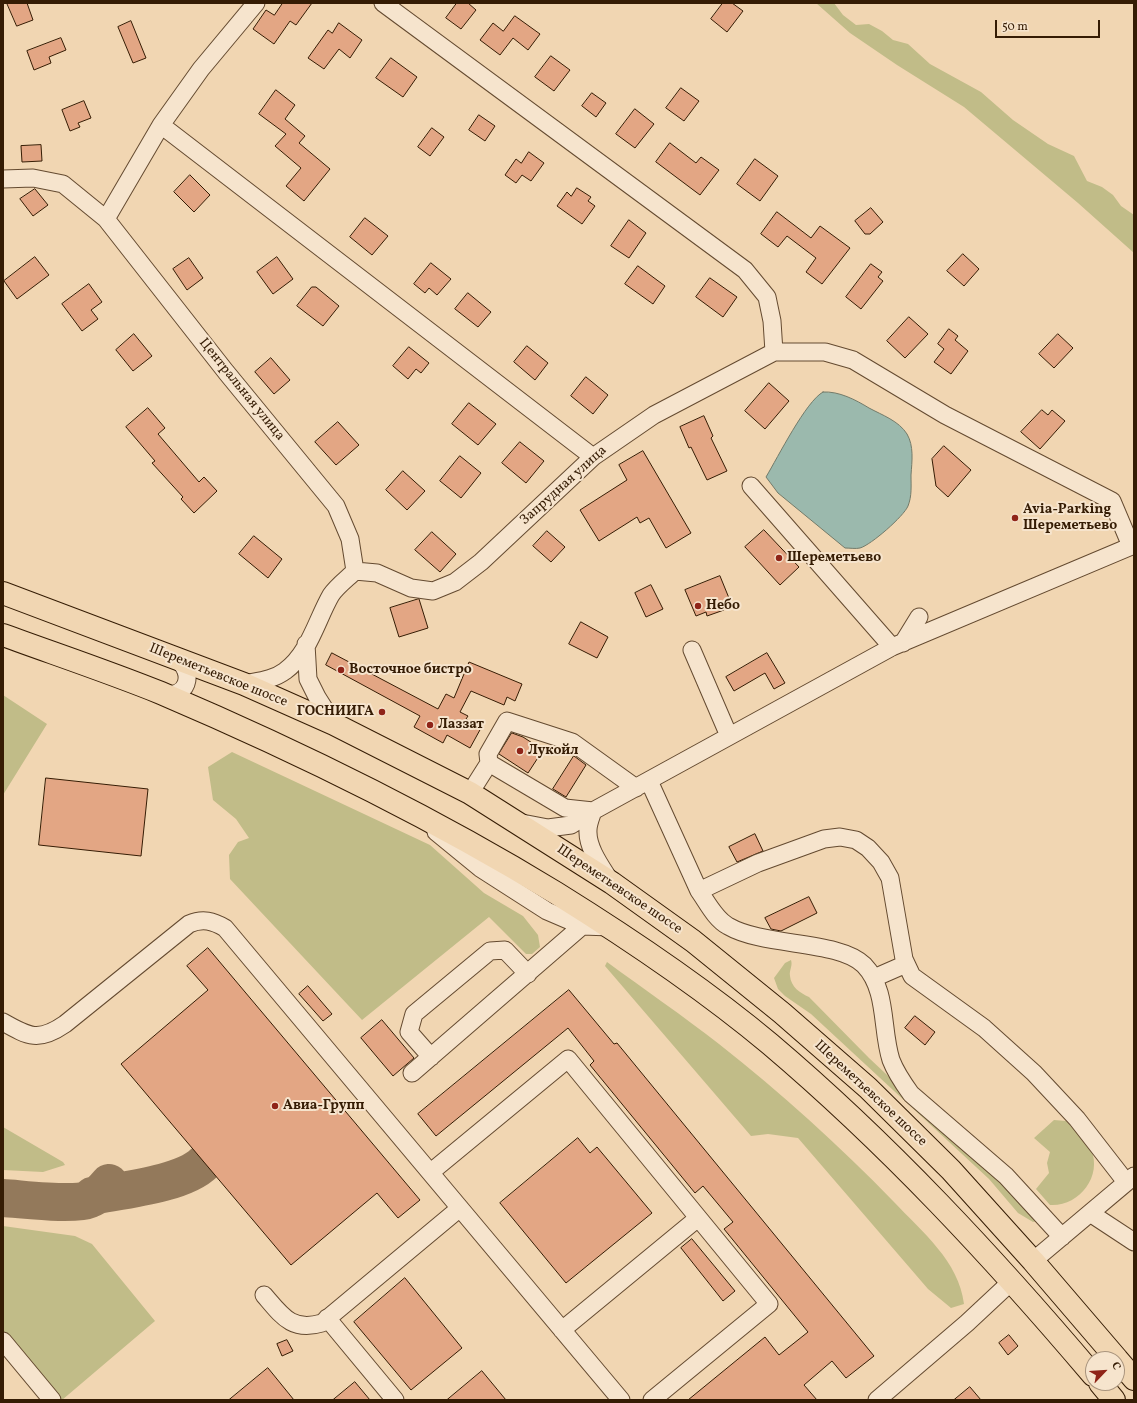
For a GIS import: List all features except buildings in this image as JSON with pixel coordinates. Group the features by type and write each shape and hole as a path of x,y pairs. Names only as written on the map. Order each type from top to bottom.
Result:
{"main road":[{"name":"Шереметьевское шоссе","path":"3,593 244,684 334,724 470,793 612,883 693,941 782,1013 868,1088 951,1170 1033,1261 1110,1351"},
{"name":"Шереметьевское шоссе","path":"3,635 159,693 326,768 408,809 491,854 611,927 675,970 767,1042 852,1116 931,1194 1012,1282 1085,1366"},
{"name":"Шереметьевское шоссе","path":"1125,1368 1134,1379"},
{"path":"1107,1391 1114,1400"}],"street":[{"path":"106,219 161,125 201,69 256,3"},
{"path":"384,3 745,270 767,297 772,321 774,352 825,352 853,360 945,415 1112,501 1132,546 898,645 729,736 593,811 571,825 548,828 518,823"},
{"path":"161,125 592,458"},
{"name":"Центральная улица","path":"3,180 34,178 62,184 106,219 222,366 336,506 350,539 355,571"},
{"name":"Запрудная улица","path":"355,571 377,573 411,588 433,591 455,582 481,562 592,458 654,415 774,352"},
{"path":"751,486 898,645"},
{"path":"244,684 274,678 286,671 306,644 332,593 355,571"},
{"path":"898,645 919,617"},
{"path":"306,644 308,678 316,697 334,724"},
{"path":"692,650 729,736"},
{"path":"159,693 168,695 177,694 184,688 188,680 187,670 182,663 175,658"},
{"path":"470,793 489,762 488,754 507,722 572,742 642,784 699,891 711,909 727,926 756,937 842,952 862,964 874,978 880,997 891,1059 900,1079 911,1094 1006,1176 1062,1236"},
{"path":"489,762 564,808 593,811"},
{"path":"408,809 480,868 547,912 582,926 611,927"},
{"path":"593,811 588,830 591,846 598,862 612,883"},
{"path":"699,891 758,863 824,839 840,837 856,840 868,848 881,862 890,878 904,959 912,976 984,1028 1034,1072 1130,1179 1033,1261"},
{"path":"3,1022 30,1034 41,1036 53,1032 190,924 198,920 215,923 225,928 621,1400"},
{"path":"412,1073 582,926"},
{"path":"431,1057 409,1032 414,1014 490,951 505,950 528,974"},
{"path":"874,978 906,964"},
{"path":"431,1172 568,1059 769,1304 652,1400"},
{"path":"264,1295 278,1311 293,1324 306,1326 322,1323 460,1208"},
{"path":"1090,1213 1134,1242"},
{"path":"562,1330 698,1218"},
{"path":"877,1400 967,1323 1012,1282"},
{"path":"327,1318 395,1400"},
{"path":"3,1341 52,1400"}],"shaded area":[{"path":"816,3 834,3 843,15 856,25 869,24 882,31 893,40 908,44 930,64 981,92 1013,120 1048,144 1074,156 1087,181 1102,187 1113,195 1121,206 1134,215 1134,253 1078,203 964,107 897,65 850,33"},
{"path":"823,392 835,393 847,397 890,419 904,429 911,444 911,491 908,506 887,530 872,542 860,548 845,548 778,493 766,477 809,406 816,397"},
{"path":"3,695 47,724 3,795"},
{"path":"232,752 430,845 484,893 523,916 538,935 540,947 532,954 526,954 489,917 362,1020 230,879 229,855 238,842 249,838 236,819 213,800 208,767"},
{"path":"791,960 791,980 796,989 809,997 869,1058 950,1134 1024,1197 1037,1221 1033,1222 1018,1213 989,1179 811,1014 785,996 778,989 774,978 785,963"},
{"path":"607,962 719,1044 787,1100 852,1160 938,1248 955,1274 961,1289 964,1304 951,1308 928,1289 798,1138 768,1134 751,1136 605,966"},
{"path":"1054,1120 1066,1121 1086,1142 1091,1149 1094,1160 1094,1170 1091,1180 1078,1196 1070,1201 1050,1205 1036,1189 1049,1173 1047,1163 1050,1152 1034,1138"},
{"path":"3,1127 63,1162 65,1165 43,1172 3,1170"},
{"path":"3,1226 75,1236 92,1244 155,1321 62,1400 3,1331"}],"taxiway":[{"path":"92,1196 168,1181 182,1176 204,1163"},
{"path":"3,1198 60,1202 82,1201 96,1196 109,1183"}],"place":[{"name":"Avia-Parking Шереметьево","path":"1015,518"},
{"name":"Шереметьево","path":"779,558"},
{"name":"Небо","path":"698,606"},
{"name":"Восточное бистро","path":"341,670"},
{"name":"ГОСНИИГА","path":"382,712"},
{"name":"Лаззат","path":"430,725"},
{"name":"Лукойл","path":"520,751"},
{"name":"Авиа-Групп","path":"275,1106"}]}
